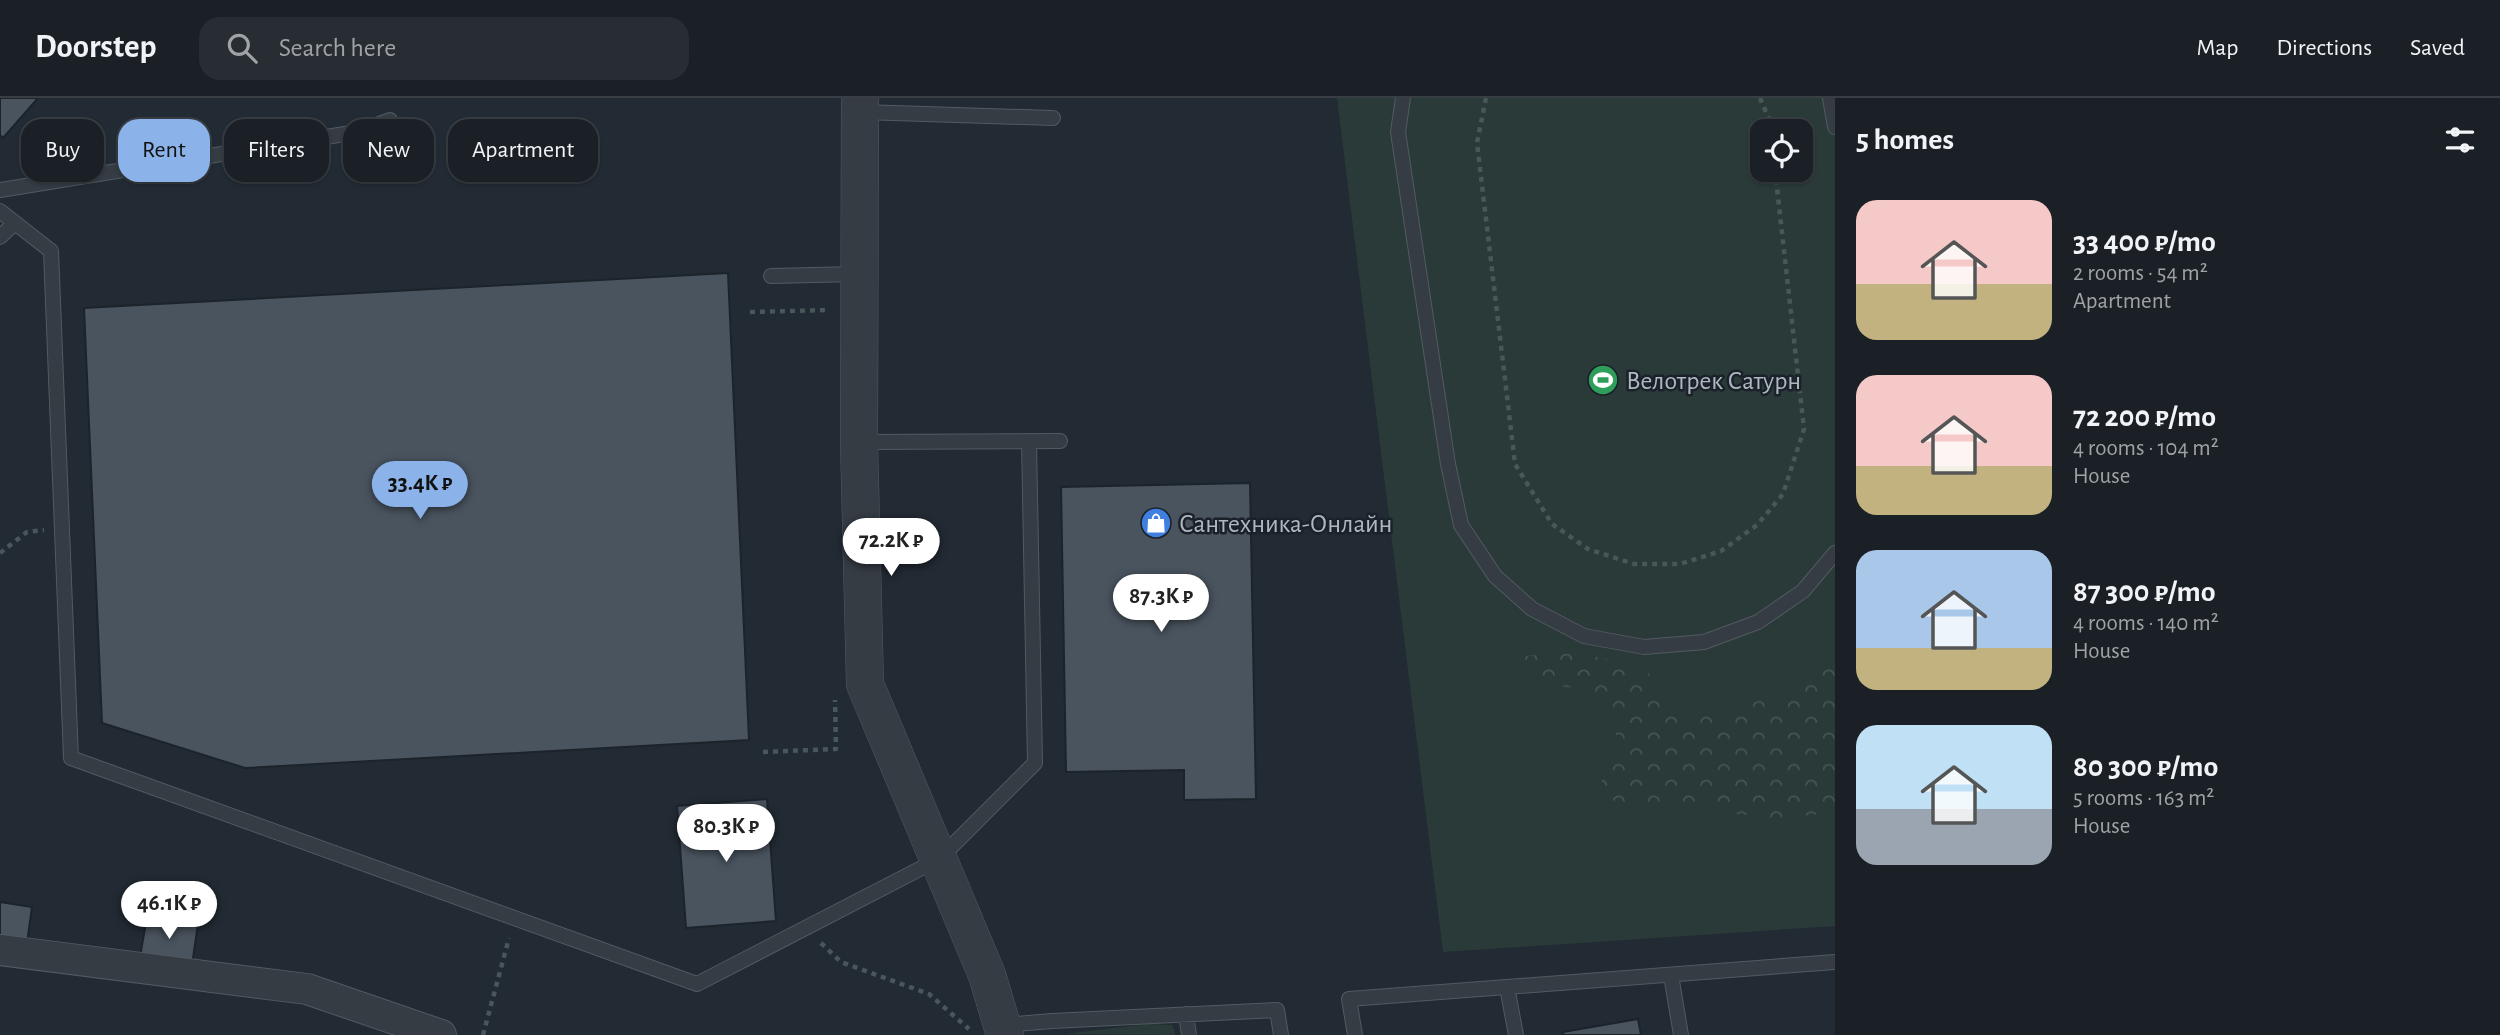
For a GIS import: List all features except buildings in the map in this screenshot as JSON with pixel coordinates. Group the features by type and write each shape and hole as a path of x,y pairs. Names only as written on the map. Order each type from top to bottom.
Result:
{"street":[{"path":"860,105 859,442 865,684 987,975 1004,1030"},
{"path":"0,950 307,989 441,1035"}],"lane":[{"path":"1403,98 1398,132 1448,464 1461,525 1495,576 1532,609 1584,636 1644,647 1704,642 1758,622 1803,591 1835,553"},
{"path":"860,105 1053,118"},
{"path":"1833,105 1835,127"},
{"path":"0,190 343,134"},
{"path":"0,211 51,251 71,758 697,984 940,859 1035,763 1029,441"},
{"path":"0,237 15,223"},
{"path":"771,276 859,292"},
{"path":"859,442 1060,441"},
{"path":"1355,1035 1349,999 1835,962"},
{"path":"1671,975 1681,1035"},
{"path":"1507,988 1516,1035"},
{"path":"1004,1030 1186,1014 1278,1010 1282,1035"},
{"path":"1186,1014 1189,1035"}],"path":[{"path":"1486,98 1477,143 1515,464 1552,524 1588,549 1634,564 1680,564 1721,551 1758,525 1783,494 1804,429 1776,182"},
{"path":"1760,98 1769,119"},
{"path":"750,312 859,292"},
{"path":"0,553 27,532 63,528"},
{"path":"483,1035 514,918"},
{"path":"805,928 841,962 929,994 968,1029 1004,1030"}],"green space":[{"name":"Велотрек Сатурн","path":"1337,98 1835,98 1835,926 1443,952"},
{"path":"1580,653 1624,663 1659,678 1666,697 1677,714 1720,709 1762,699 1800,683 1835,656 1835,813 1774,818 1608,800 1602,781 1615,741 1616,725 1612,702 1585,689 1548,685 1529,674 1518,656"},
{"path":"1149,1024 1173,1025 1175,1035 1064,1034"}],"place":[{"name":"Велотрек Сатурн","path":"1603,380"},
{"name":"Сантехника-Онлайн","path":"1156,523"}]}
